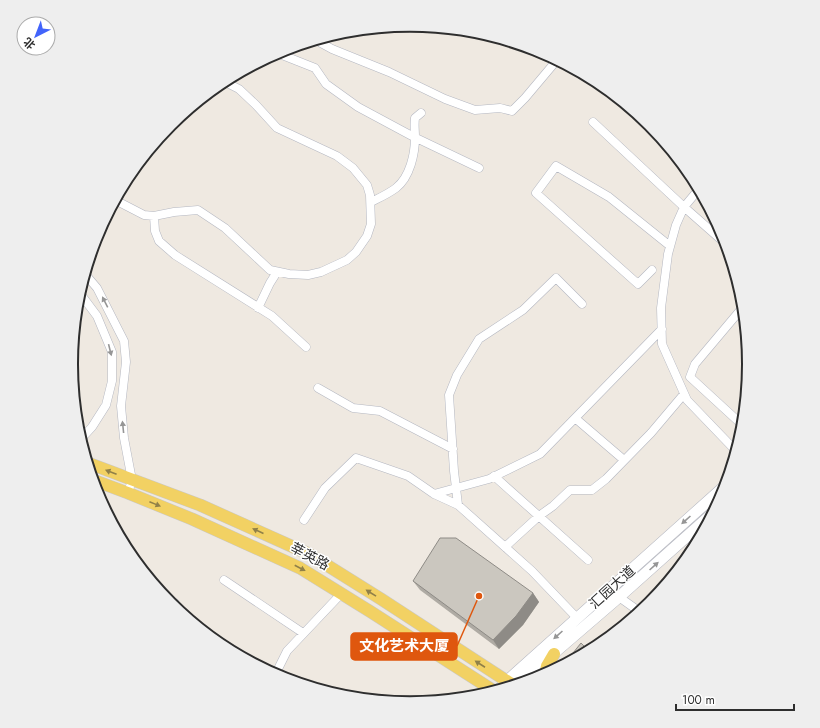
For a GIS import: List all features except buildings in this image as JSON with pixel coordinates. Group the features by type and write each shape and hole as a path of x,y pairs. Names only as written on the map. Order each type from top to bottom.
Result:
{"main road":[{"name":"莘英路","path":"94,465 200,505 309,554 381,599 503,683"},
{"name":"莘英路","path":"100,483 192,519 300,568 488,687"},
{"name":"汇园大道","path":"512,680 716,493"},
{"name":"汇园大道","path":"531,673 702,523"},
{"path":"547,667 554,654"}],"street":[{"path":"322,44 389,72 446,99 475,110 500,108 512,110 525,98 553,64"},
{"path":"285,56 315,68 326,84 358,107 479,168"},
{"path":"120,202 144,215 154,216 174,212 198,210 225,228 270,270 277,272 308,275 322,272 347,260 356,252 366,236 371,224 371,202 367,185 353,168 337,156 277,128 239,89 231,85"},
{"path":"371,202 395,189 402,183 406,176 413,157 415,118 421,113"},
{"path":"593,122 716,235"},
{"path":"652,270 638,284 536,193 556,166 609,197 670,246"},
{"path":"695,193 684,207 676,225 668,254 661,308 662,344 687,400 732,447"},
{"path":"154,216 155,231 159,241 175,256 272,316 306,347"},
{"path":"258,308 277,272"},
{"path":"458,505 449,395 457,374 479,339 523,310 556,278 582,304"},
{"path":"89,279 97,288 124,341 126,362 121,406 124,438 132,480 128,493"},
{"path":"84,299 97,316 112,352 112,381 106,405 92,427 85,434"},
{"path":"737,420 690,377 695,364 738,313"},
{"path":"434,494 489,479 540,454 662,329"},
{"path":"318,388 353,408 380,411 453,450"},
{"path":"505,547 570,490 592,490 606,479 651,433 684,394"},
{"path":"576,418 624,460"},
{"path":"304,520 325,488 356,458 408,476 434,494 458,505 532,571 578,618"},
{"path":"494,476 588,560"},
{"path":"224,580 303,633"},
{"path":"278,669 287,651 341,594"},
{"path":"619,597 635,608"}],"place":[{"name":"文化艺术大厦","path":"479,596"}]}
